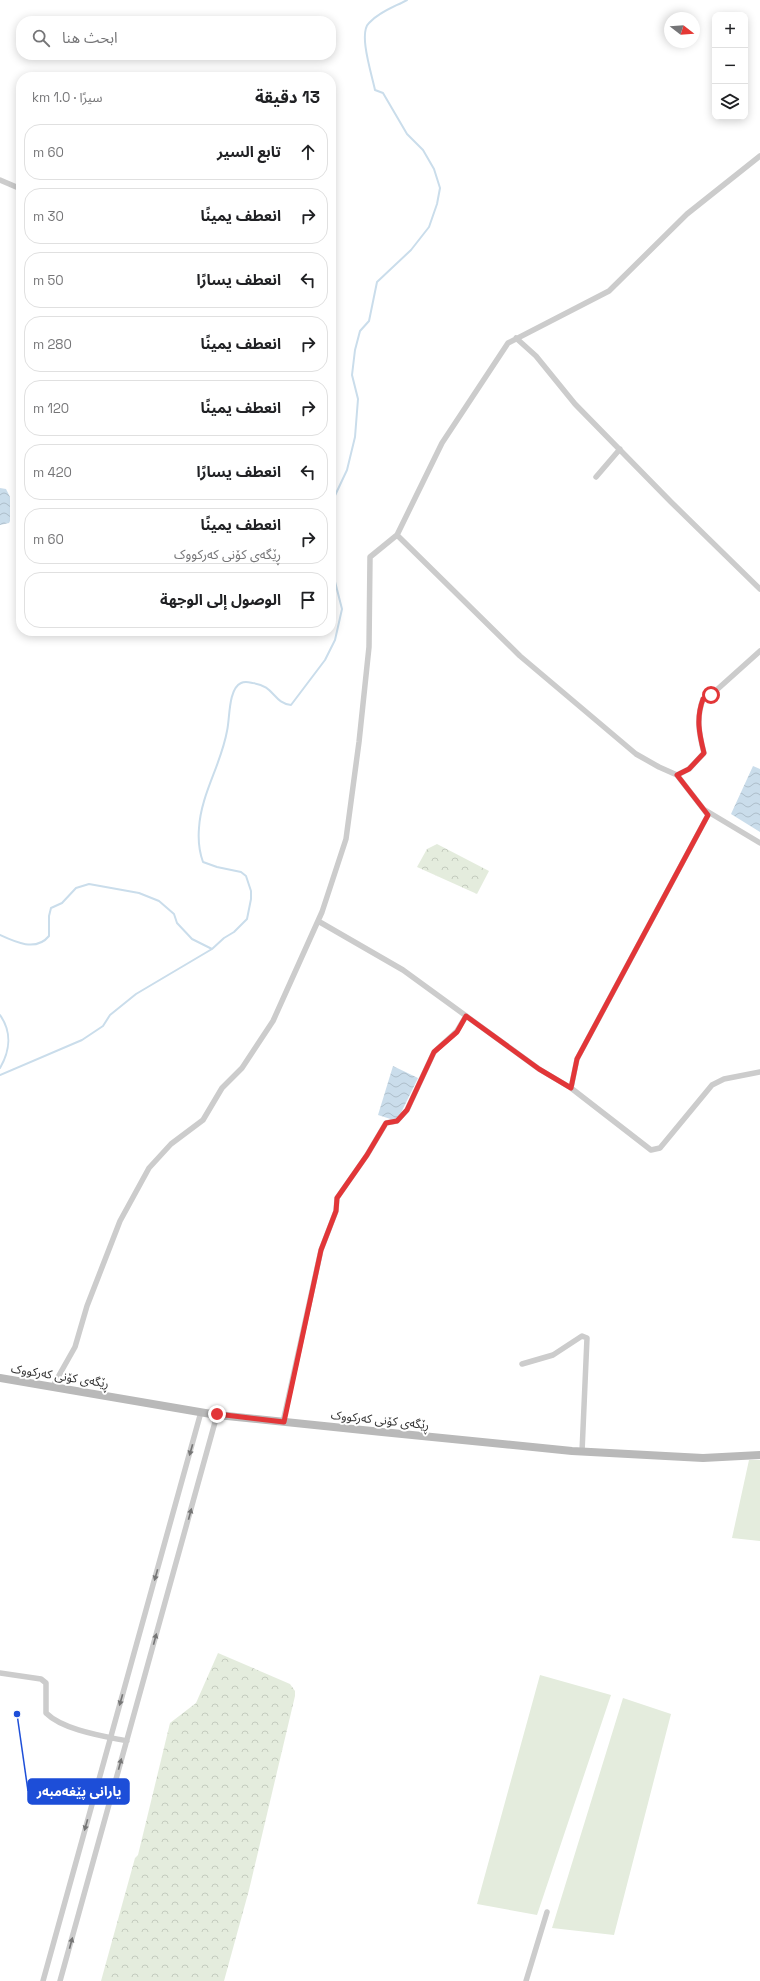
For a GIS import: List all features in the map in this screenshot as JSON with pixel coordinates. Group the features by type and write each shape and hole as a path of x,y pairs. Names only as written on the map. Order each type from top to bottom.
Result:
{"street":[{"path":"53,1386 75,1347 88,1306 120,1221 150,1168 171,1144 203,1120 222,1088 242,1068 272,1021 318,921 346,839 359,742 369,647 370,557 397,535 442,443 508,343 609,291 687,214 760,156"},
{"path":"0,180 16,187"},
{"path":"516,338 536,356 575,404 760,589"},
{"path":"596,478 620,450"},
{"path":"397,535 520,656 636,754 677,775 708,815 577,1059 571,1088"},
{"path":"677,775 689,769 704,753 698,730 699,711 703,699 711,695 760,651"},
{"path":"704,810 760,843"},
{"path":"318,921 403,970 539,1069 571,1088 651,1150 660,1148 712,1085 724,1079 760,1072"},
{"path":"284,1422 321,1250 336,1211 337,1198 367,1155 386,1123 397,1121 407,1110 434,1052 457,1032 466,1016"},
{"path":"522,1364 553,1355 582,1336 587,1338 582,1452"},
{"name":"ڕێگەی کۆنی کەرکووک","path":"0,1378 201,1412 284,1422 582,1452 703,1458 760,1455"},
{"path":"43,1981 201,1412"},
{"path":"60,1981 217,1414"},
{"path":"0,1672 41,1679 46,1683 46,1713 52,1719 79,1729 127,1741"},
{"path":"526,1981 547,1912"}],"green space":[{"path":"437,844 489,871 477,894 417,867 427,849"},
{"path":"749,1460 760,1460 760,1541 732,1538"},
{"path":"218,1653 290,1684 295,1691 249,1890 224,1981 101,1981 135,1858 138,1855 170,1723 196,1703"},
{"path":"540,1675 611,1695 537,1915 477,1904"},
{"path":"623,1698 671,1714 614,1935 552,1928"}],"water":[{"path":"0,488 6,489 10,497 10,521 9,523 0,525"},
{"path":"753,766 760,769 760,832 731,814"},
{"path":"393,1066 418,1078 397,1121 378,1115"}],"waterway":[{"path":"336,493 347,470 355,437 358,399 352,375 355,350 360,331 369,321 377,282 411,250 429,227 437,204 440,188 434,169 423,150 407,134 383,93 375,90 365,45 366,28 369,23 382,13 407,0"},
{"path":"336,586 342,609 336,636"},
{"path":"0,935 19,943 32,945 44,941 49,936 49,916 51,908 62,903 76,888 89,884 139,893 159,901 174,914 177,923 192,939 212,949 224,938 234,932 247,919 251,891 246,876 241,872 217,867 203,862 199,837 203,803 224,744 228,726 230,705 234,691 241,683 250,682 266,687 285,704 291,705 325,660 336,636"},
{"path":"0,1075 82,1040 103,1026 110,1015 136,994 212,949"},
{"path":"0,1015 4,1021 8,1035 8,1048 0,1068"}],"place":[{"name":"یارانی پێغەمبەر","path":"17,1714"}],"route":[{"path":"217,1414 284,1422 321,1250 336,1211 337,1198 367,1155 386,1123 397,1121 407,1110 434,1052 457,1032 466,1016 539,1069 571,1088 577,1059 708,815 677,775 689,769 704,753 698,730 699,711 703,699 711,695"}]}
